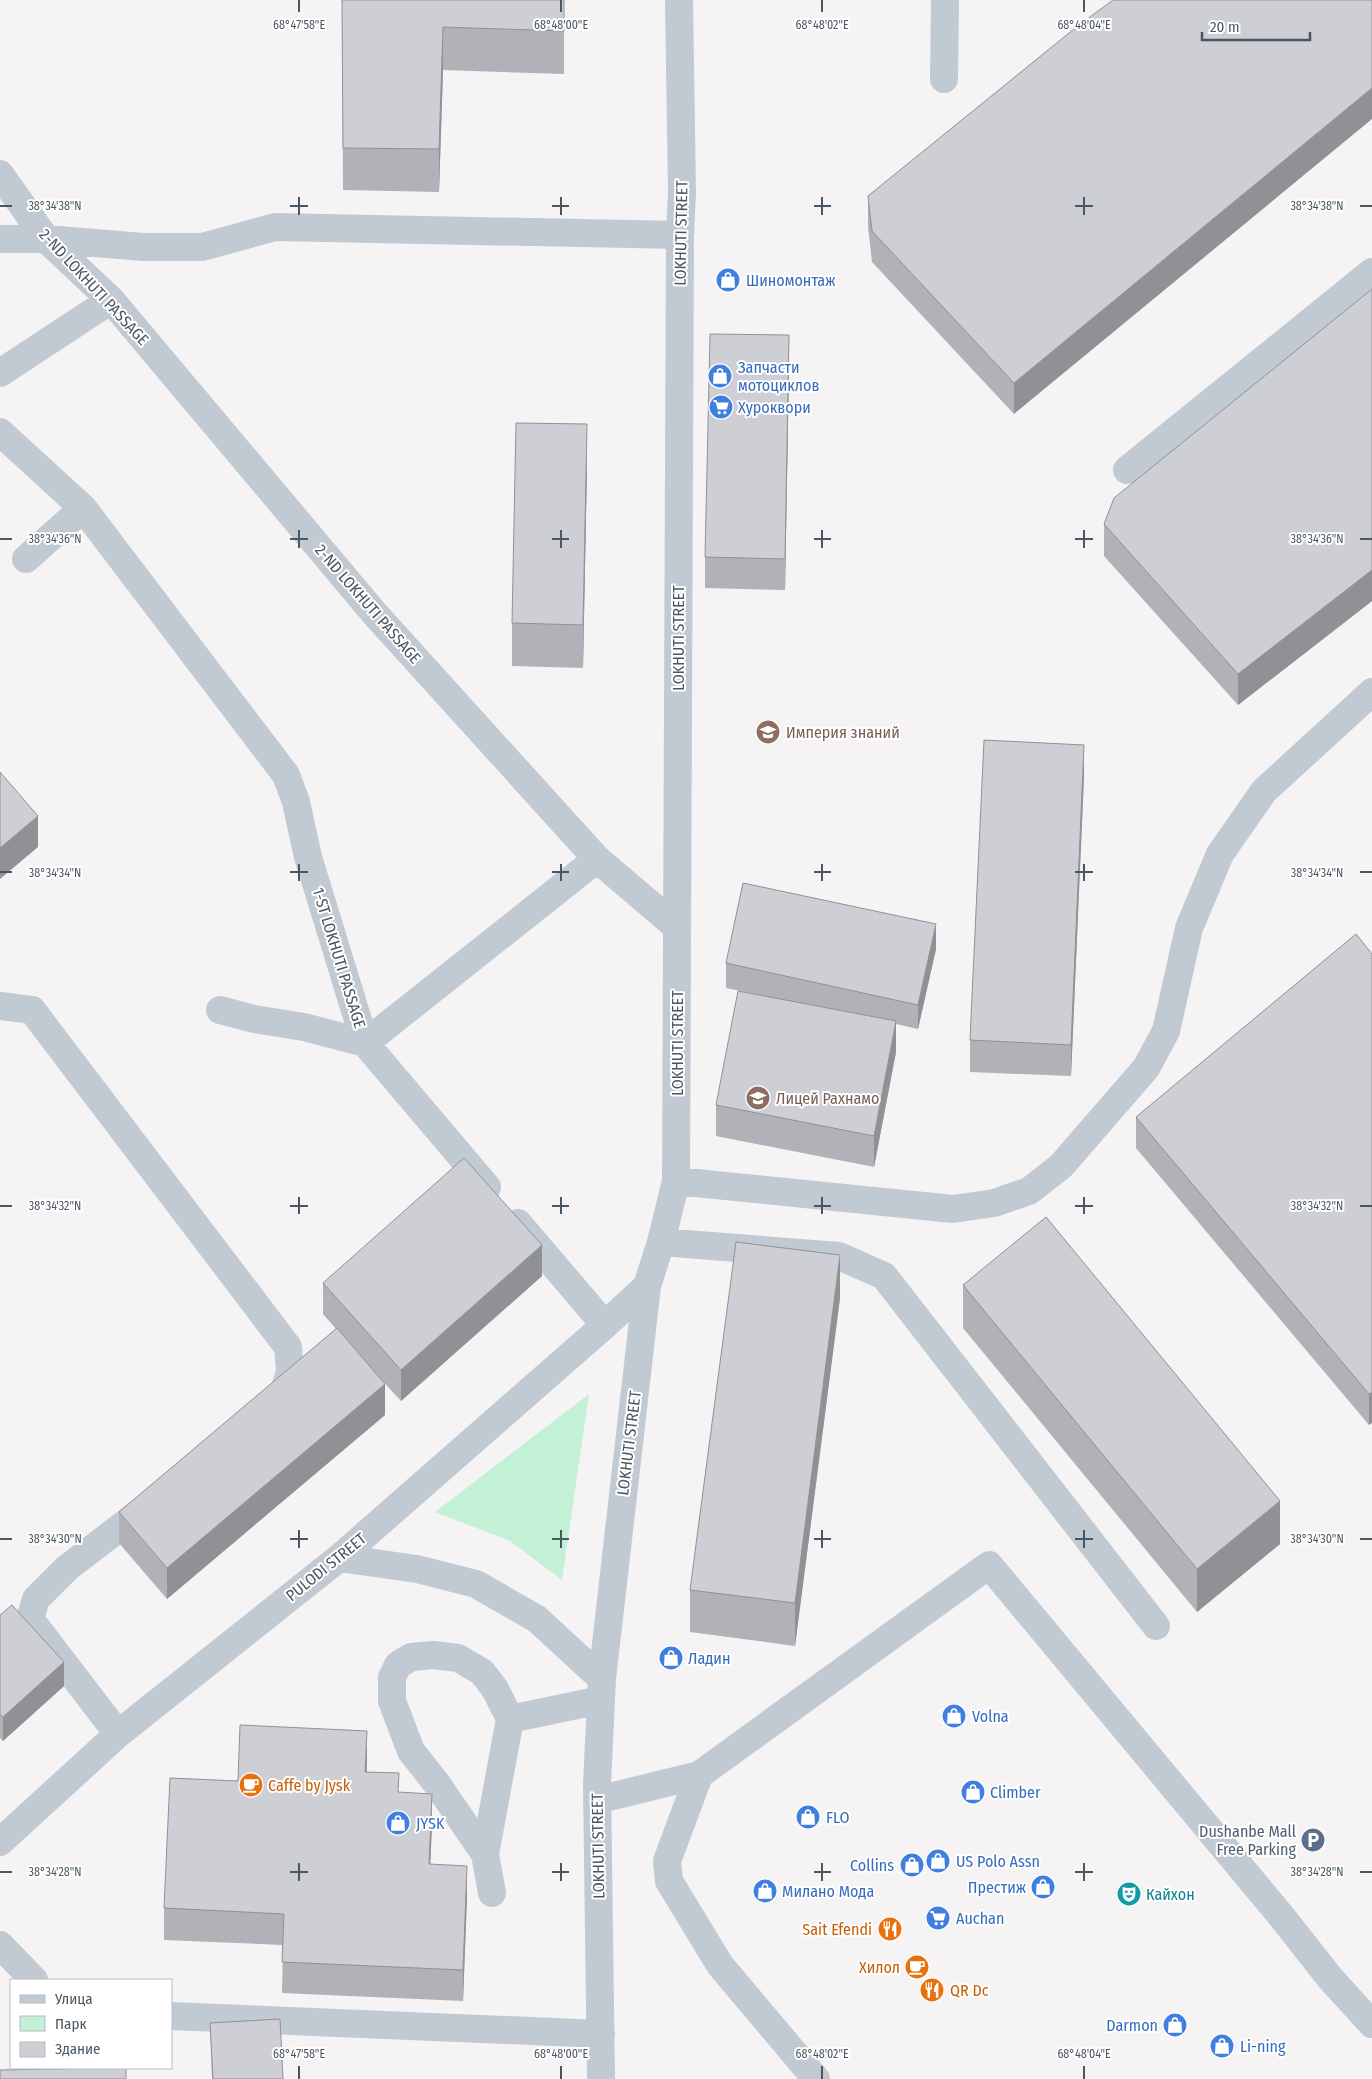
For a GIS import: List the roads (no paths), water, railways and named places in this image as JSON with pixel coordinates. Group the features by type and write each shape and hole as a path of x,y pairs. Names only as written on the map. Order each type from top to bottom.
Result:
{"street":[{"name":"LOKHUTI STREET","path":"601,2079 598,1800 601,1689 647,1286 661,1242 676,1181 680,235 682,192 679,0"},
{"path":"944,79 946,0"},
{"name":"2-ND LOKHUTI PASSAGE","path":"0,174 46,240 110,300 375,614 598,858 677,927"},
{"path":"0,239 46,240 143,247 202,247 275,228 680,235"},
{"path":"1127,470 1372,272"},
{"path":"0,373 110,300"},
{"name":"1-ST LOKHUTI PASSAGE","path":"0,432 83,508 286,774 296,802 308,857 365,1043 604,1325"},
{"path":"26,559 83,508"},
{"path":"676,1181 954,1209 994,1203 1029,1191 1061,1166 1146,1068 1166,1031 1189,928 1220,854 1264,791 1372,692"},
{"path":"220,1010 254,1019 304,1026 365,1043 598,858"},
{"path":"0,1006 32,1010 288,1347 290,1372 279,1407 263,1419"},
{"path":"661,1242 838,1256 884,1276 1156,1626"},
{"name":"PULODI STREET","path":"0,1842 118,1734 339,1558 647,1286"},
{"path":"118,1734 30,1619 36,1599 67,1568 169,1490"},
{"path":"339,1558 417,1569 476,1584 537,1619 601,1689 510,1719"},
{"path":"598,1800 699,1775 989,1565 1282,1917 1330,1978 1372,2024"},
{"path":"485,1854 437,1784 411,1751 392,1701 392,1677 398,1665 412,1657 433,1655 458,1658 482,1672 495,1689 510,1719 485,1854 492,1893"},
{"path":"699,1775 667,1861 668,1881 720,1965 816,2079"},
{"path":"0,1945 33,1979"},
{"path":"172,2016 601,2034"}],"place":[{"name":"Шиномонтаж","path":"728,280"},
{"name":"Запчасти мотоциклов","path":"720,376"},
{"name":"Хуроквори","path":"721,407"},
{"name":"Империя знаний","path":"768,732"},
{"name":"Лицей Рахнамо","path":"758,1098"},
{"name":"Ладин","path":"671,1658"},
{"name":"Volna","path":"954,1716"},
{"name":"Caffe by Jysk","path":"251,1785"},
{"name":"Climber","path":"973,1792"},
{"name":"FLO","path":"808,1817"},
{"name":"JYSK","path":"398,1823"},
{"name":"Dushanbe Mall Free Parking","path":"1313,1840"},
{"name":"US Polo Assn","path":"938,1861"},
{"name":"Collins","path":"912,1865"},
{"name":"Престиж","path":"1043,1887"},
{"name":"Милано Мода","path":"765,1891"},
{"name":"Кайхон","path":"1129,1894"},
{"name":"Auchan","path":"938,1918"},
{"name":"Sait Efendi","path":"890,1929"},
{"name":"Хилол","path":"917,1967"},
{"name":"QR Dc","path":"932,1990"},
{"name":"Darmon","path":"1175,2025"},
{"name":"Li-ning","path":"1222,2046"}]}
